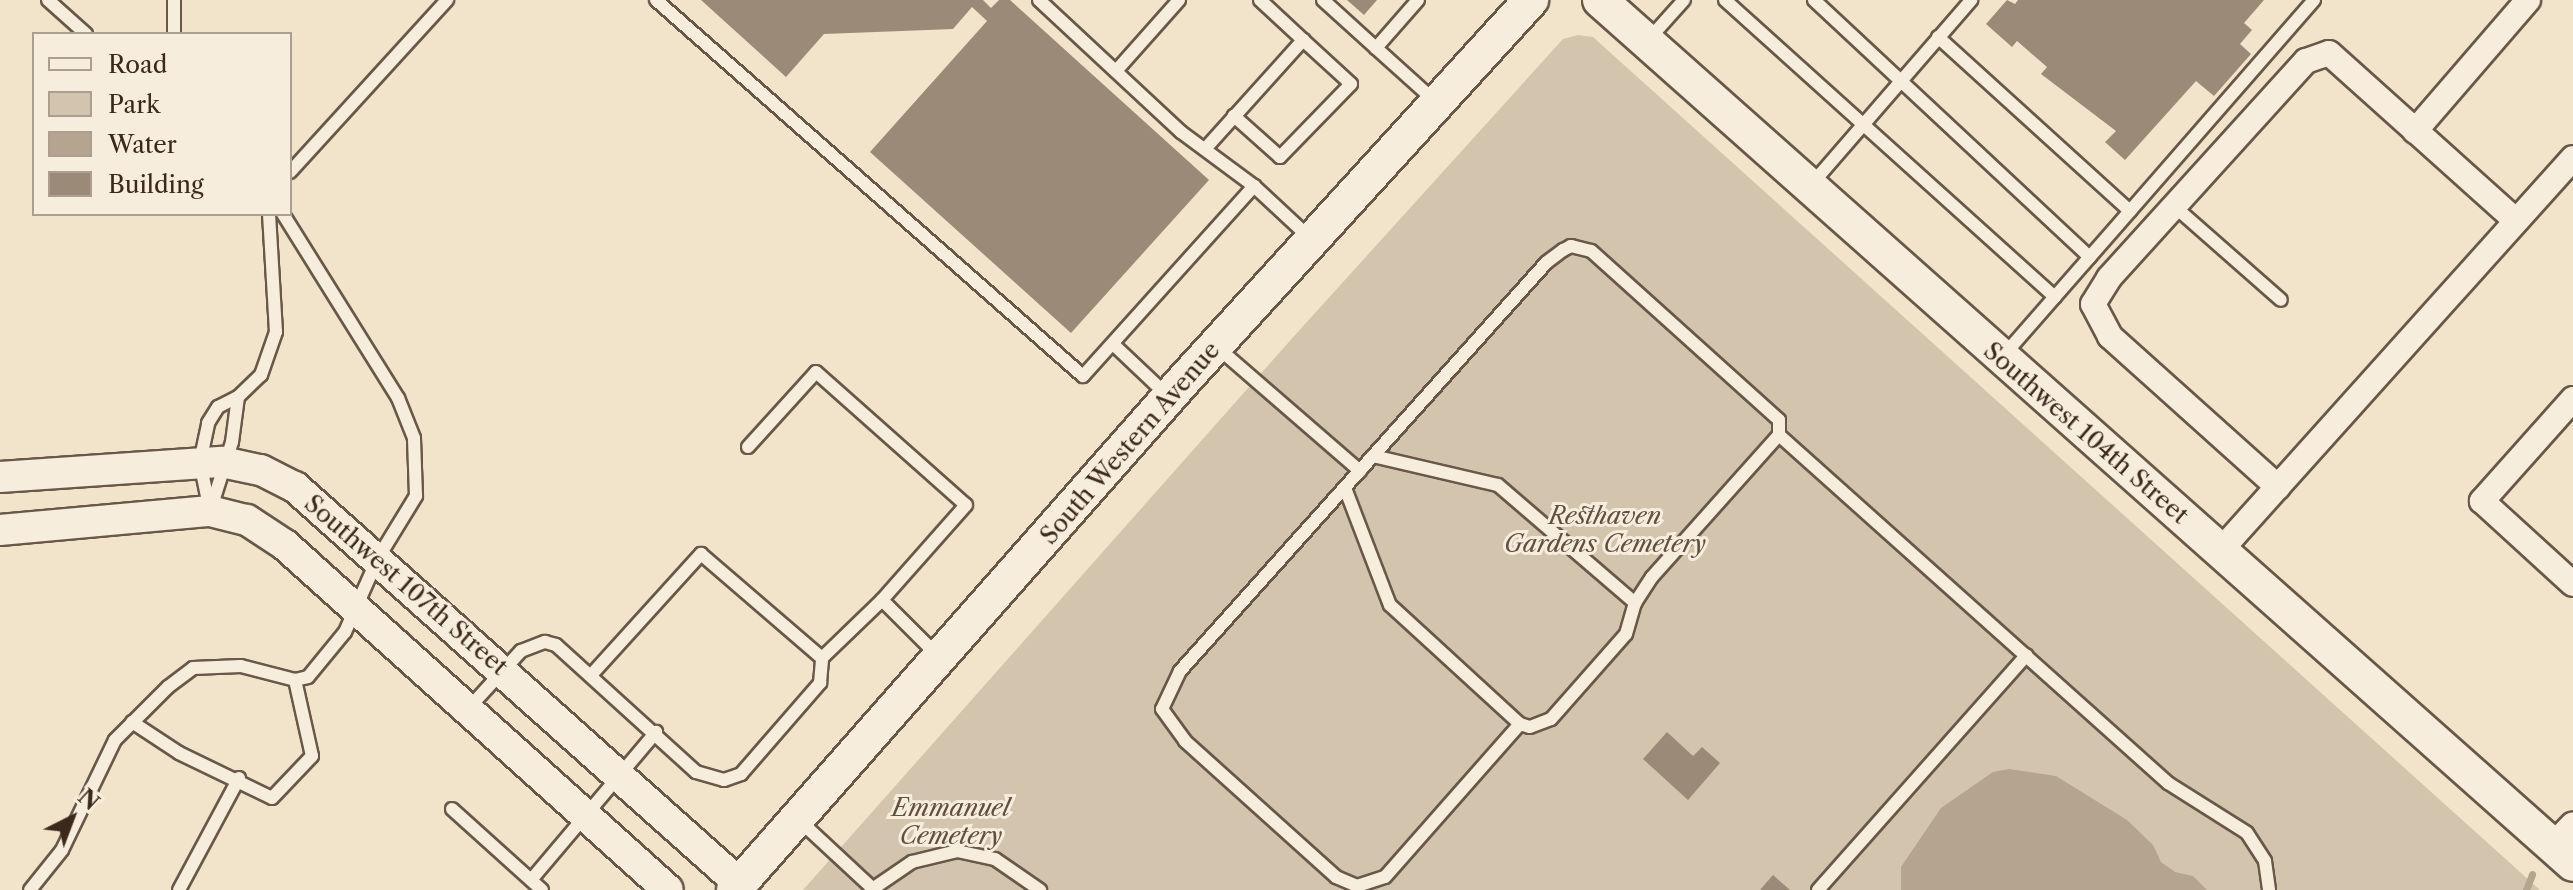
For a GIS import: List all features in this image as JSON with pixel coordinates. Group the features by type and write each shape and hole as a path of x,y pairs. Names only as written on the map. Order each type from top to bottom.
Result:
{"main road":[{"name":"South Western Avenue","path":"737,887 1169,397 1531,0"},
{"name":"Southwest 104th Street","path":"1600,0 2220,551 2566,844"}],"street":[{"path":"2415,131 2528,0"},
{"path":"2278,487 2110,336 2098,319 2093,304 2109,278 2306,61 2329,53 2516,221"},
{"path":"2220,551 2573,158"},
{"path":"2573,399 2482,501 2573,584"},
{"name":"Southwest 107th Street","path":"0,477 213,463 261,470 295,487 503,670 737,887"},
{"name":"Southwest 107th Street","path":"0,530 210,511 247,520 285,545 668,890"}],"lane":[{"path":"48,0 84,32"},
{"path":"174,0 174,32"},
{"path":"292,170 447,0"},
{"path":"656,0 1083,376 1254,186"},
{"path":"1039,0 1205,149 1254,186 1313,240"},
{"path":"1116,71 1179,0"},
{"path":"1234,116 1280,157 1351,84 1260,0"},
{"path":"1323,0 1438,104"},
{"path":"1376,48 1418,0"},
{"path":"1647,41 1684,0"},
{"path":"1725,0 2055,297"},
{"path":"1814,0 2090,257"},
{"path":"1809,187 1971,0"},
{"path":"2002,358 2314,0"},
{"path":"1938,37 2130,211"},
{"path":"1205,149 1303,40"},
{"path":"2174,206 2281,300"},
{"path":"210,511 213,463 208,423 218,407 238,397 261,375 276,332 269,216"},
{"path":"30,890 62,850 115,740 193,668 241,666 295,680 308,677 345,632 378,558 416,496 414,438 361,335 284,216"},
{"path":"1345,488 1390,605 1520,724 1530,727 1551,719 1626,634 1635,603 1779,435 1779,420 1771,409 1600,258 1571,246 1546,263 1180,671 1162,709 1185,741 1336,877 1357,886 1380,887 1520,724"},
{"path":"1113,344 1169,397"},
{"path":"1216,346 1360,471"},
{"path":"468,709 521,651 545,642 572,654 696,772 713,781 732,779 820,683 822,658 882,600 966,505 816,372 748,447"},
{"path":"210,511 213,463 238,397"},
{"path":"1779,435 2168,783 2247,833 2265,861 2269,890"},
{"path":"1373,456 1498,485 1635,603"},
{"path":"593,673 701,554 822,658"},
{"path":"882,600 940,659"},
{"path":"1818,890 2027,655"},
{"path":"132,722 179,753 239,778 272,798 312,756 295,680"},
{"path":"531,880 656,732"},
{"path":"179,890 239,778"},
{"path":"452,809 542,890"},
{"path":"797,819 872,889 912,862 957,851 995,859 1040,890"}],"green space":[{"name":"Resthaven Gardens Cemetery","path":"1578,35 1593,37 2540,890 803,890 1296,334 1563,39"}],"water":[{"path":"2009,769 2056,776 2127,820 2153,845 2161,862 2175,872 2193,876 2207,890 1901,890 1901,867 1941,808 1993,772"}],"building":[{"path":"701,0 983,0 991,8 999,0 1010,0 1209,180 1071,333 870,152 987,21 972,7 953,29 824,34 786,77"},
{"path":"1347,0 1377,0 1364,15"},
{"path":"2007,0 2015,4 2018,0 2264,0 2244,23 2252,30 2240,44 2251,54 2214,96 2196,81 2125,160 2105,142 2116,131 2041,74 2047,67 2017,41 2012,47 1986,24"},
{"path":"1667,732 1693,756 1702,747 1720,763 1688,800 1643,759"},
{"path":"1773,875 1790,890 1760,890"}],"waterway":[{"path":"2526,890 2532,874"}],"park label":[{"name":"Emmanuel Cemetery","path":"951,822"}]}
